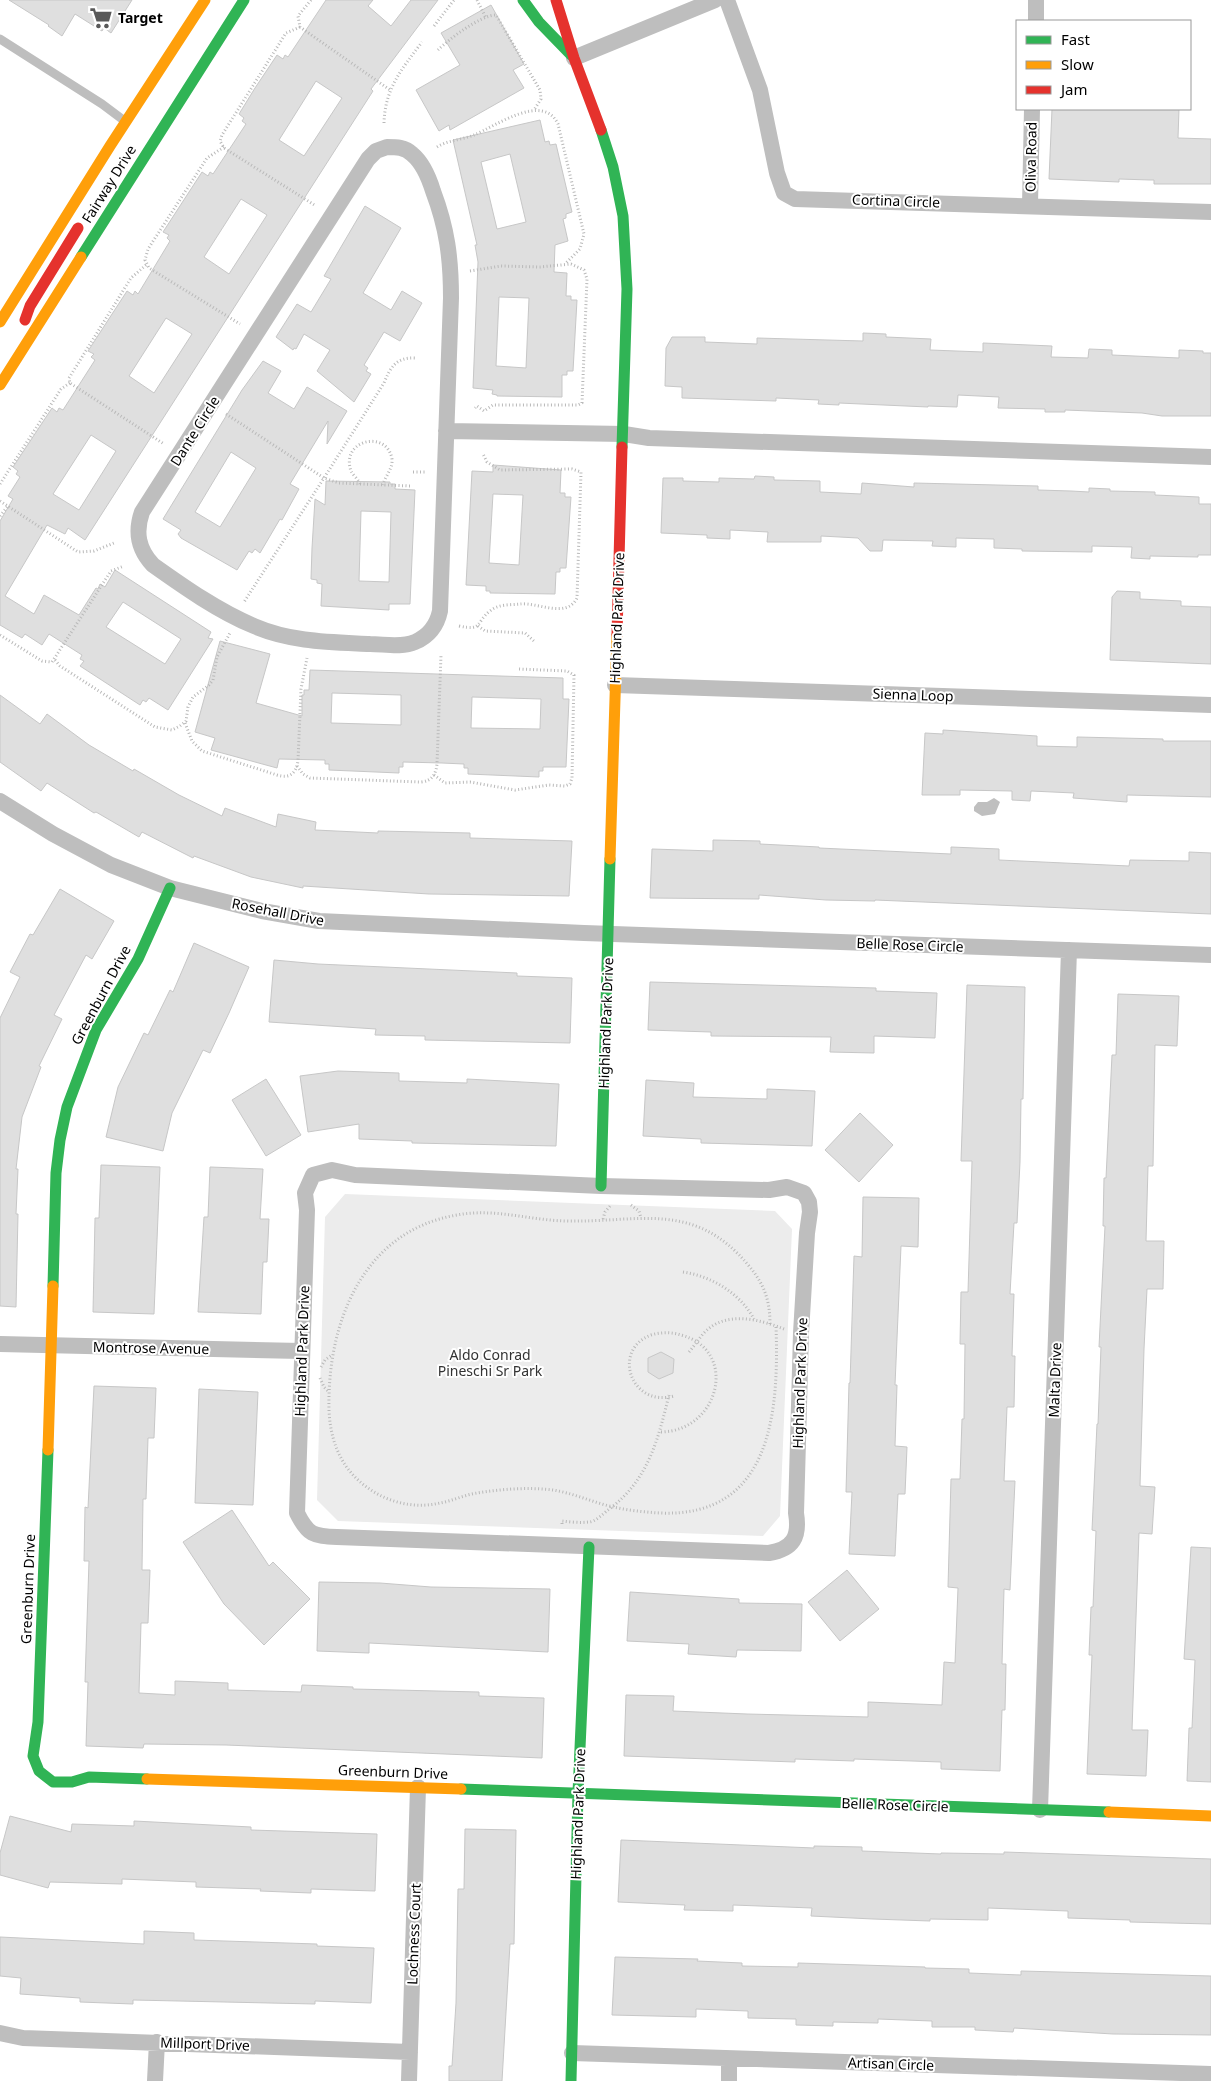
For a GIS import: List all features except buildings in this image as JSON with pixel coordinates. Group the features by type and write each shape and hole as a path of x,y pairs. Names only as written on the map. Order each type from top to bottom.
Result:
{"street":[{"name":"Fairway Drive","path":"0,322 205,0"},
{"name":"Fairway Drive","path":"1,384 244,0"},
{"name":"Highland Park Drive","path":"523,0 539,22 574,58"},
{"name":"Highland Park Drive","path":"556,0 574,58 599,122 613,167 622,216 627,290 600,1186"},
{"path":"574,58 715,0"},
{"name":"Cortina Circle","path":"727,0 760,90 777,173 784,193 795,199 1211,212"},
{"path":"1036,0 1036,20"},
{"name":"Oliva Road","path":"1030,205 1032,110"},
{"path":"124,146 126,122"},
{"name":"Dante Circle","path":"387,147 400,147 418,160 429,178 447,232 451,276 446,431 440,611 436,623 430,632 416,642 390,645 317,641 273,633 238,618 184,586 153,565 146,558 140,547 138,530 142,512 368,159 376,151 387,147"},
{"path":"1,384 30,306 82,221"},
{"path":"446,431 624,434 649,438 1211,457"},
{"name":"Sienna Loop","path":"615,685 1211,705"},
{"name":"Rosehall Drive","path":"0,801 53,834 111,865 170,888 262,911 319,921 608,933"},
{"name":"Greenburn Drive","path":"170,888 138,960 96,1030 67,1107 60,1140 56,1173 52,1346 38,1722 33,1756 39,1771 53,1782 72,1782 89,1777 578,1793"},
{"name":"Belle Rose Circle","path":"608,933 1211,955"},
{"name":"Malta Drive","path":"1040,1810 1069,950"},
{"name":"Highland Park Drive","path":"332,1170 355,1175 600,1186 769,1190 787,1187 804,1192 809,1202 810,1212 807,1233 802,1333 796,1513 798,1525 790,1545 780,1551 769,1553 589,1547 329,1537 312,1534 304,1528 297,1513 307,1210 305,1193 313,1175 332,1170"},
{"name":"Montrose Avenue","path":"0,1344 301,1351"},
{"name":"Highland Park Drive","path":"570,2081 578,1793 589,1547"},
{"name":"Lochness Court","path":"409,2081 418,1787"},
{"name":"Belle Rose Circle","path":"578,1793 1211,1816"},
{"name":"Millport Drive","path":"0,2033 23,2038 410,2052"},
{"path":"155,2081 157,2042"},
{"name":"Artisan Circle","path":"572,2053 1211,2074"},
{"path":"728,2081 729,2059"}],"lane":[{"path":"0,39 102,104 126,122"}],"path":[{"path":"310,0 298,16 300,26 390,90"},
{"path":"434,26 454,0"},
{"path":"477,0 486,18"},
{"path":"438,50 448,41 486,18 494,14 500,17 540,90 541,99 534,110"},
{"path":"300,26 286,33 220,138 224,148 316,206"},
{"path":"384,123 385,107 396,77 422,42"},
{"path":"437,147 444,142 473,135 505,120 534,110 549,112 558,124 585,238 580,249 564,265"},
{"path":"146,265 145,257 148,249 207,158 224,148"},
{"path":"470,271 500,266 540,267 571,264 582,268 587,278 582,403 571,405 493,405 484,411 477,406 475,408"},
{"path":"146,265 240,324"},
{"path":"146,265 131,278 69,376 70,383 164,444"},
{"path":"244,602 384,383 390,368 400,360 415,358"},
{"path":"0,484 61,389 70,383"},
{"path":"226,414 324,478 335,482 410,486"},
{"path":"360,484 351,470 350,458 357,446 368,441 379,442 391,455 392,464 383,485"},
{"path":"459,626 471,628 478,626 490,611 502,606 523,604 563,609 574,604 577,598 582,474 578,470 572,469 500,470 490,465 483,454"},
{"path":"412,472 428,472"},
{"path":"0,501 78,552 94,550 114,543"},
{"path":"0,516 8,506"},
{"path":"0,635 42,661 50,662 55,660 111,571 124,566"},
{"path":"478,626 485,631 525,634 535,642"},
{"path":"55,660 60,666 155,727 172,730 184,723 188,718 188,707 193,698 213,680 216,657 231,632"},
{"path":"307,658 301,689 298,766 303,774 314,778 421,782 429,780 434,775 437,764 441,655"},
{"path":"434,775 444,783 470,782 515,790 570,784 572,778 575,677 573,673 567,671 519,669"},
{"path":"184,723 197,747 206,752 282,777 292,774 298,766"},
{"path":"603,1219 605,1212 615,1203"},
{"path":"629,1203 639,1211 641,1218"},
{"path":"770,1324 770,1310 765,1289 758,1277 732,1248 718,1236 692,1224 676,1220 641,1218 566,1221 481,1213 458,1214 418,1226 388,1247 360,1279 344,1310 332,1355 329,1392 330,1424 334,1441 340,1458 359,1481 381,1497 402,1503 437,1504 491,1491 534,1489 566,1493 613,1507 657,1513 685,1512 704,1508 731,1494 752,1474 762,1453 772,1414 776,1368 776,1326"},
{"path":"683,1272 704,1276 727,1290 744,1304 754,1319"},
{"path":"689,1352 704,1333 722,1322 738,1319 754,1319 802,1333"},
{"path":"661,1432 680,1429 696,1421 714,1395 716,1376 709,1354 697,1342 676,1334 658,1333 643,1339 631,1353 629,1364 631,1375 636,1387 650,1396 674,1396"},
{"path":"329,1392 324,1387 319,1373 325,1360 332,1355"},
{"path":"562,1524 562,1521 590,1522 613,1507 640,1476 650,1460 661,1432 669,1396"}],"green space":[{"name":"Aldo Conrad Pineschi Sr Park","path":"345,1194 775,1211 792,1229 780,1516 763,1536 338,1521 317,1500 325,1217"}],"shaded area":[{"path":"994,798 1000,802 995,814 982,816 974,811 974,807 978,802 987,802"}],"traffic: fast":[{"path":"81,257 244,0"},
{"path":"523,0 539,22 571,55"},
{"path":"601,130 613,167 623,216 627,289 622,447"},
{"path":"601,1186 610,859"},
{"path":"53,1286 56,1173 67,1107 96,1030 138,959 170,888"},
{"path":"48,1450 38,1722 33,1756 39,1771 53,1782 72,1782 89,1777 147,1779"},
{"path":"571,2081 578,1793 589,1547"},
{"path":"461,1789 1109,1812"}],"traffic: slow":[{"path":"0,322 110,146 205,0"},
{"path":"0,385 81,257"},
{"path":"610,859 617,635"},
{"path":"48,1450 53,1286"},
{"path":"147,1779 461,1789"},
{"path":"1109,1812 1211,1816"}],"traffic: jam":[{"path":"556,0 574,58 601,130"},
{"path":"25,320 30,306 78,228"},
{"path":"617,635 622,447"}],"place":[{"name":"Target","path":"101,18"}]}
